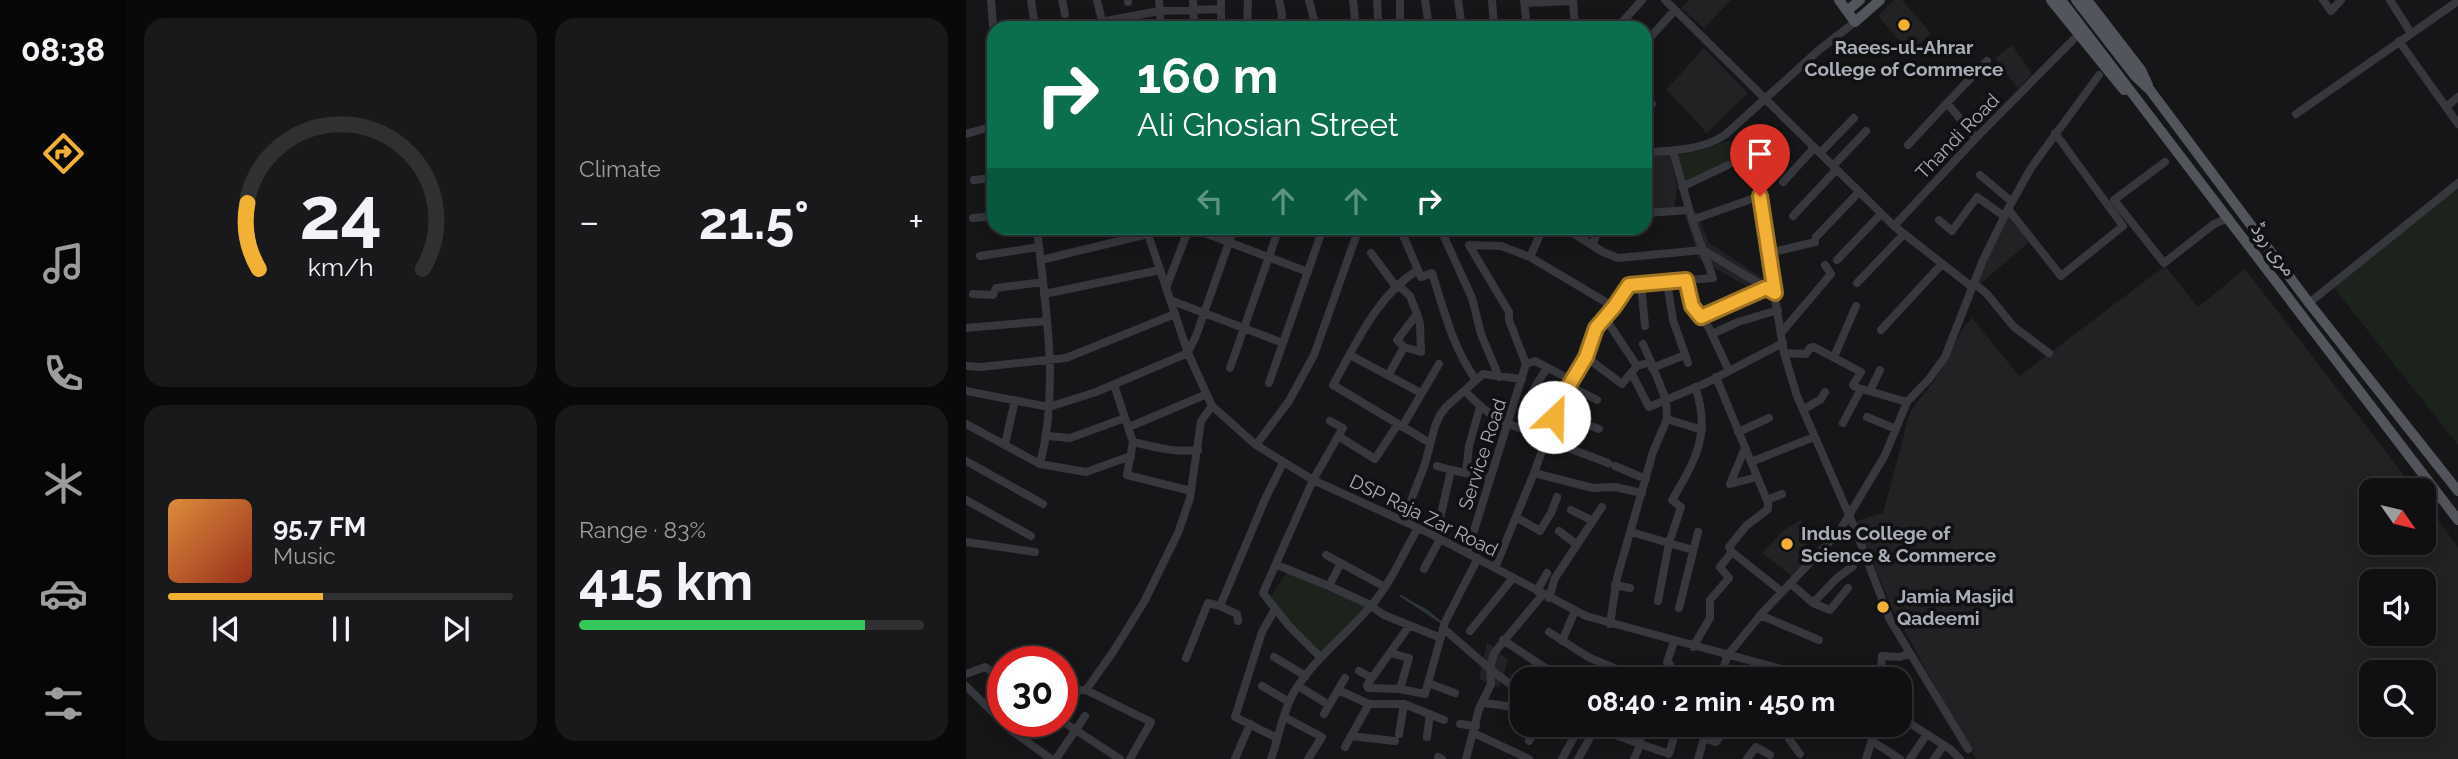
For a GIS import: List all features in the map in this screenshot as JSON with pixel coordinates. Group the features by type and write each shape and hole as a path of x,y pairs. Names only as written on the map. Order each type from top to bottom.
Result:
{"main road":[{"path":"1839,0 1855,22 1880,0"},
{"path":"1847,12 1860,0"},
{"path":"2051,0 2124,90 2141,103"},
{"name":"مری روڈ","path":"2062,0 2458,520"},
{"name":"مری روڈ","path":"2076,0 2135,76 2150,90 2309,303 2458,491"},
{"path":"2087,0 2141,70 2150,90"}],"street":[{"path":"991,0 993,21"},
{"path":"1031,0 1034,21"},
{"path":"1062,0 1065,14"},
{"path":"1097,0 1102,21 1159,11 1193,10 1221,5"},
{"path":"1159,0 1160,21"},
{"path":"1193,0 1194,21"},
{"path":"1247,21 1248,0"},
{"path":"1279,0 1282,21"},
{"path":"1309,0 1314,21"},
{"path":"1353,0 1355,21"},
{"path":"1377,0 1378,19"},
{"path":"1400,0 1400,21"},
{"path":"1425,0 1428,21"},
{"path":"1458,0 1461,21"},
{"path":"1492,0 1494,21"},
{"path":"1623,21 1642,0"},
{"path":"1665,0 1894,226 1942,264 1987,294 2014,327 2049,353"},
{"path":"2323,0 2330,11 2341,0"},
{"path":"2390,0 2411,33"},
{"path":"1526,21 1525,1 1573,1 1574,21"},
{"path":"2295,114 2458,1"},
{"path":"1652,35 1675,10"},
{"path":"1652,152 1673,151 1714,142 1726,135 1819,50 1855,22"},
{"name":"Thandi Road","path":"1894,226 2073,40"},
{"path":"2399,41 2458,124"},
{"path":"1908,145 1987,61"},
{"path":"1724,667 1727,656 1760,615 1838,533 1849,517 1885,456 1906,402 1929,379 1945,357 1973,285 2008,209 2031,168 2099,75"},
{"path":"2446,107 2458,97"},
{"path":"1947,103 1976,138"},
{"path":"1783,182 1853,118"},
{"path":"966,134 987,128"},
{"path":"1793,216 1866,131"},
{"path":"1980,175 2061,276 2123,226 2055,133"},
{"path":"1495,568 1534,473 1554,415 1586,357 1596,328 1629,285 1713,278 1689,211 1673,151"},
{"path":"2165,162 2114,200 2164,263 2214,224 2229,218"},
{"path":"1682,187 1728,164"},
{"path":"974,180 987,179"},
{"path":"1756,182 1784,353 1803,410 1828,464 1890,620 1968,749"},
{"path":"2309,303 2458,184"},
{"path":"1769,253 1815,240 1859,192"},
{"path":"1692,220 1760,196"},
{"path":"1938,220 1952,231 1978,197 2008,209"},
{"path":"1652,213 1689,211"},
{"path":"1837,260 1881,214"},
{"path":"973,218 987,217"},
{"path":"1857,284 1904,234"},
{"path":"1038,235 1052,392 1040,464"},
{"path":"1041,260 1132,235"},
{"name":"DSP Raja Zar Road","path":"1148,235 1188,353 1212,406 1256,445 1313,480 1438,537 1576,611 1674,642 1771,667"},
{"path":"1166,288 1187,235"},
{"path":"1210,235 1308,272"},
{"path":"966,391 1049,407 1114,385 1188,353 1205,313 1232,235"},
{"path":"1230,368 1276,235"},
{"path":"1269,383 1321,235"},
{"path":"1256,445 1289,401 1314,355 1357,235"},
{"path":"1403,235 1422,277 1432,273 1453,341 1476,380"},
{"path":"1443,235 1472,298 1481,334 1499,377"},
{"path":"1530,257 1540,235"},
{"path":"1577,235 1618,258 1703,250 1775,293"},
{"path":"1593,245 1596,235"},
{"path":"1597,400 1535,361 1526,364 1509,320 1509,312 1469,244 1501,246 1530,257 1614,307"},
{"path":"980,256 1039,247"},
{"path":"1371,253 1398,287 1410,296 1417,314 1420,324 1422,352 1404,346 1397,340 1417,314"},
{"path":"1881,330 1942,264"},
{"path":"1781,333 1831,274 1825,265"},
{"path":"1044,294 1160,270"},
{"path":"1418,270 1398,287 1365,327 1333,385 1430,443"},
{"path":"1686,280 1692,306 1712,334 1728,371"},
{"path":"972,294 993,295 996,288 1043,282"},
{"path":"1586,357 1622,384 1634,370 1686,359 1672,320 1667,282"},
{"path":"1641,284 1646,326"},
{"path":"1701,317 1766,288"},
{"path":"1170,300 1283,343"},
{"path":"1834,357 1856,306"},
{"path":"1712,334 1738,322 1778,310"},
{"path":"966,366 980,367 1066,358 1175,314"},
{"path":"1605,318 1634,370 1647,407 1695,387 1783,343"},
{"path":"966,328 1046,321"},
{"path":"1610,622 1615,585 1654,452 1667,419 1666,400 1643,344"},
{"path":"1389,373 1404,346"},
{"path":"1784,353 1806,354 1812,347 1861,372 1853,385 1906,402"},
{"path":"1350,355 1389,373 1421,393"},
{"path":"1338,436 1376,459 1439,364"},
{"name":"Service Road","path":"1467,553 1526,364"},
{"path":"1547,368 1535,387 1529,407 1599,429"},
{"path":"1843,423 1880,370"},
{"path":"1403,522 1422,475 1440,415 1446,407 1483,374 1522,379"},
{"path":"1716,377 1767,500 1768,509 1746,526 1729,547 1782,592"},
{"path":"1114,385 1133,442 1127,475 1191,491"},
{"path":"1658,601 1669,543 1681,507 1672,500 1700,448 1702,405 1695,387"},
{"path":"1465,391 1494,418 1646,479"},
{"path":"1803,410 1822,399 1825,392"},
{"path":"1129,427 1207,394"},
{"path":"1005,444 1015,400"},
{"path":"1086,690 1128,629 1155,582 1178,533 1191,491 1201,421 1212,406"},
{"path":"1466,473 1469,446 1480,407"},
{"path":"1867,416 1896,429"},
{"path":"1046,436 1070,438 1125,418"},
{"path":"1738,432 1769,418"},
{"path":"1667,419 1702,430"},
{"path":"1321,657 1289,626 1264,593 1313,480 1343,428 1330,421"},
{"path":"966,424 1040,464 1086,471 1131,456"},
{"path":"1751,462 1814,437"},
{"path":"1133,442 1166,450 1198,450"},
{"path":"1745,449 1730,484 1757,477"},
{"path":"966,461 1043,504"},
{"path":"1220,606 1283,463"},
{"path":"1437,466 1489,478"},
{"path":"1424,569 1438,537 1451,471"},
{"path":"1534,473 1592,488 1615,487 1642,493"},
{"path":"1767,500 1782,494"},
{"path":"1516,517 1539,531 1551,513 1557,497"},
{"path":"966,500 1031,536"},
{"path":"1466,759 1479,709 1491,684 1490,668 1494,653 1555,578 1602,507"},
{"path":"1571,510 1593,521"},
{"path":"1270,759 1289,702 1298,686 1385,587 1418,528"},
{"path":"1559,531 1577,545"},
{"path":"1679,608 1698,532"},
{"path":"1631,533 1693,550"},
{"path":"966,542 1035,552"},
{"path":"1693,647 1710,618 1710,600 1729,578 1720,567 1732,552"},
{"path":"1326,555 1385,587"},
{"path":"1409,626 1367,685 1368,688 1400,689 1425,694 1443,628 1478,558"},
{"path":"1329,586 1341,563"},
{"path":"1277,565 1441,638"},
{"path":"1813,603 1853,566"},
{"path":"1543,594 1548,573"},
{"path":"1470,631 1513,578"},
{"path":"1790,583 1813,603 1830,610 1848,588"},
{"path":"1615,585 1630,589"},
{"path":"1610,622 1619,601"},
{"path":"1186,658 1208,603 1237,614 1238,621"},
{"path":"1275,609 1260,636 1235,717 1277,738"},
{"path":"1562,641 1576,611"},
{"path":"1760,615 1819,640"},
{"path":"1443,628 1510,684"},
{"path":"1549,632 1588,657 1612,667"},
{"path":"1503,640 1544,667"},
{"path":"1669,667 1670,664 1667,662 1674,642"},
{"path":"1390,653 1409,658 1400,689"},
{"path":"1881,667 1882,656 1900,657 1910,653"},
{"path":"1274,657 1306,676"},
{"path":"966,674 987,668"},
{"path":"1359,671 1372,678"},
{"path":"1324,713 1345,678"},
{"path":"1427,683 1455,693"},
{"path":"966,686 1011,730 1053,759 1070,737"},
{"path":"1262,686 1289,702"},
{"path":"1298,686 1329,705"},
{"path":"1078,690 1086,690 1151,722 1130,759"},
{"path":"1338,690 1369,704 1404,704 1444,720"},
{"path":"1483,703 1510,706"},
{"path":"1345,747 1369,704"},
{"path":"1350,736 1397,737 1404,704"},
{"path":"1427,737 1430,714"},
{"path":"1078,726 1084,716"},
{"path":"1284,717 1322,737 1308,759"},
{"path":"1236,759 1250,724"},
{"path":"1460,724 1475,729 1529,759"},
{"path":"1912,724 1944,745 1956,758"},
{"path":"1078,733 1120,759"},
{"path":"1910,759 1927,734"},
{"path":"1529,741 1531,737"},
{"path":"1562,759 1575,737"},
{"path":"1578,759 1590,737"},
{"path":"1617,737 1661,756 1671,753 1675,737"},
{"path":"1634,759 1641,737"},
{"path":"1698,759 1704,738 1716,742 1719,737"},
{"path":"1790,737 1789,739 1800,754"},
{"path":"1866,759 1873,737"},
{"path":"1872,741 1899,759"},
{"path":"1934,759 1944,745"},
{"path":"1747,759 1756,747 1770,755"}],"shaded area":[{"path":"1689,0 1731,0 1704,28 1681,8"},
{"name":"Raees-ul-Ahrar College of Commerce","path":"1894,0 1902,0 1931,33 1910,53 1878,16"},
{"path":"2012,45 2032,74 2018,89 1995,58"},
{"path":"1704,48 1748,93 1706,134 1666,90"},
{"path":"1730,140 1742,160 1738,163 1735,160 1685,184 1676,155 1696,152"},
{"path":"1670,154 1677,187 1674,209 1652,211 1652,155"},
{"path":"2458,184 2458,445 2331,284"},
{"path":"1696,211 1709,243 1770,283 1762,295 1699,259 1685,215"},
{"path":"2008,214 2029,242 1979,285 1986,260"},
{"path":"2165,266 2198,307 2245,269 2406,478 2359,478 2359,555 2436,555 2436,517 2458,547 2458,759 1976,759 1891,606 1856,521 1883,513 1910,412 1937,377 1963,328 1972,318 2019,376"},
{"path":"1801,520 1810,557 1793,577 1762,553 1784,530"},
{"path":"1288,571 1368,607 1321,654 1282,616 1270,598"},
{"path":"1487,642 1508,660 1499,688 1479,679"}],"waterway":[{"path":"1401,596 1426,610 1442,623 1401,596"}],"place":[{"name":"Raees-ul-Ahrar College of Commerce","path":"1904,25"},
{"name":"Indus College of Science & Commerce","path":"1787,544"},
{"name":"Jamia Masjid Qadeemi","path":"1883,607"}],"route":[{"path":"1554,417 1561,399 1586,357 1596,328 1629,285 1686,280 1692,306 1701,317 1766,288 1775,293 1760,196"}]}
